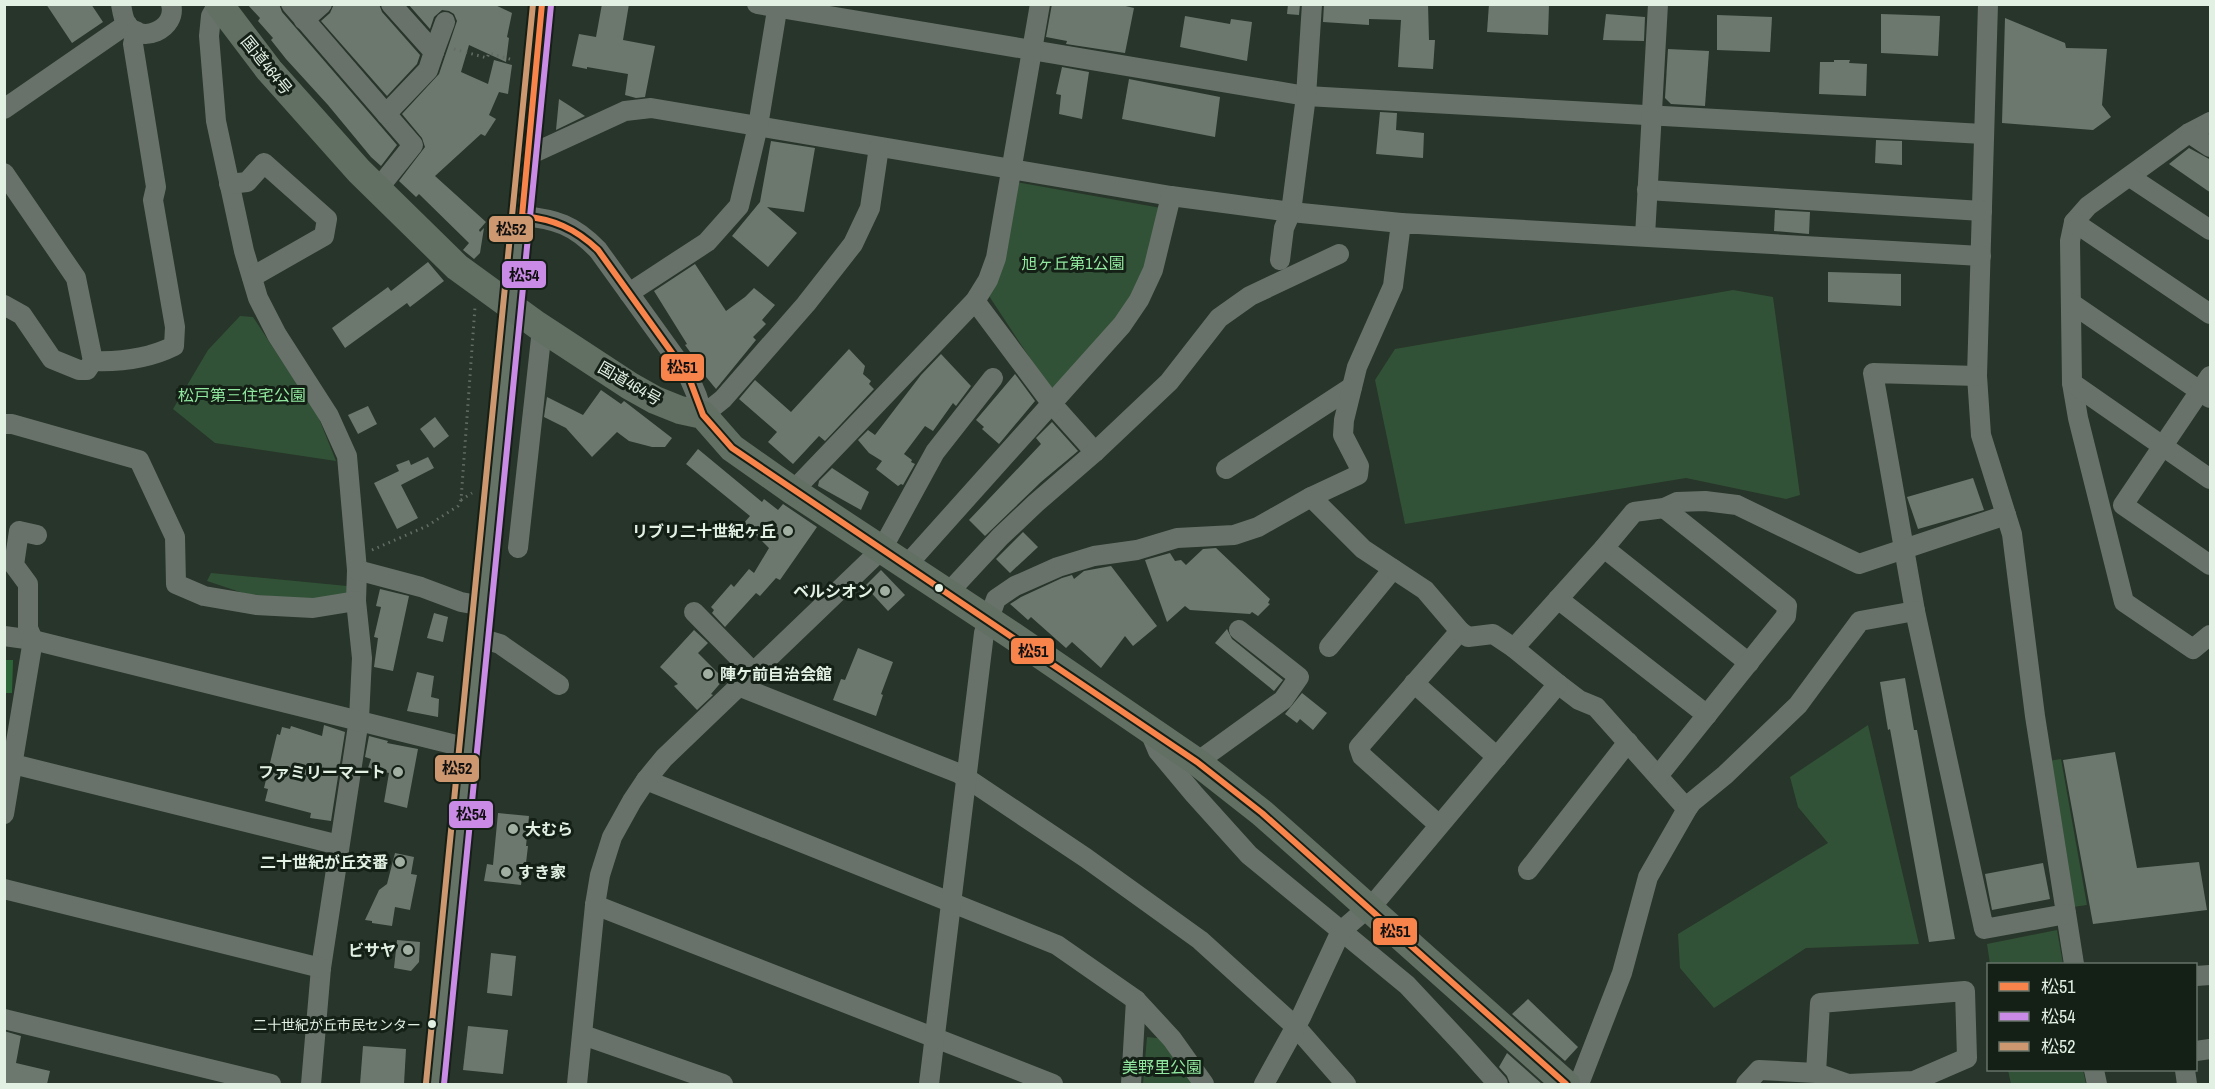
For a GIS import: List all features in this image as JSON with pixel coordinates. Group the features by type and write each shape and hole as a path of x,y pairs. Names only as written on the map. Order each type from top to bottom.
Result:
{"highway":[{"name":"国道464号","path":"225,7 269,70 377,190 481,294 539,327 655,400 680,410 704,415"},
{"path":"704,415 732,447 793,491 1197,762 1262,813 1566,1084"}],"main road":[{"path":"435,1084 542,4"}],"street":[{"path":"125,14 139,34 153,34 167,25 172,9 171,4"},
{"path":"291,4 413,145 377,190"},
{"path":"304,20 322,4"},
{"path":"391,4 435,48"},
{"path":"757,4 1306,96 1983,134"},
{"path":"793,491 975,301 988,280 996,258 1040,4"},
{"path":"1280,260 1284,228 1291,212 1306,96 1312,4"},
{"path":"1645,236 1658,4"},
{"path":"1988,4 1977,376 1982,435 2012,534 2035,716 2074,963"},
{"path":"629,293 707,242 739,206 758,126 777,6"},
{"path":"225,7 211,16 209,36 216,121 244,251 258,298 277,335 329,416 347,456 356,563 356,601 362,658 359,719 321,968 311,1084"},
{"path":"4,109 125,14"},
{"path":"93,361 121,362 162,352 174,346 175,327 153,200 156,187 133,44 125,14"},
{"path":"386,114 428,70 444,22"},
{"path":"527,156 625,111 651,108 1011,170 1171,196 1291,212 1401,223 1981,256"},
{"path":"2211,122 2189,133 2088,206 2074,222 2070,241 2072,383 2078,418 2124,602 2193,649 2211,635"},
{"path":"2189,133 2211,147"},
{"path":"522,216 544,218 564,224 583,234 598,250 688,375 704,415 723,399 806,304 853,244 870,208 879,147"},
{"path":"229,184 247,182 264,163 327,219 324,236 252,277"},
{"path":"4,172 76,278 93,361 87,370 79,370 52,359 22,315 4,305"},
{"path":"2130,177 2211,230"},
{"path":"1647,190 1982,211"},
{"path":"906,566 1122,325 1139,300 1153,270 1171,196"},
{"path":"2074,222 2211,314"},
{"path":"929,1084 984,633 996,599 1015,586 1058,567 1094,556 1137,550 1177,538 1234,535 1258,527 1311,497 1358,475 1359,466 1343,435 1357,367 1393,286 1401,223"},
{"path":"948,593 1000,537 1169,382 1219,318 1250,296 1340,254"},
{"path":"975,301 1052,404 1095,452"},
{"path":"2071,303 2207,388 2123,505 2102,517"},
{"path":"518,548 539,327"},
{"path":"1977,376 1873,373 1916,611 1984,929 2066,914"},
{"path":"577,1084 600,875 612,837 632,801 664,758 882,549 935,452 993,378"},
{"path":"2072,383 2211,479"},
{"path":"1226,469 1352,387"},
{"path":"4,424 12,424 139,460 175,537 176,584 204,596 256,605 313,608 356,601"},
{"path":"1311,497 1363,549 1425,590 1460,631 1468,637 1492,634 1514,648 1580,700 1596,707 1687,809"},
{"path":"1514,648 1634,512 1664,508 1677,502 1705,501 1737,505 1859,564 2006,515"},
{"path":"2123,505 2211,565"},
{"path":"1658,776 1786,616 1787,606 1664,508"},
{"path":"4,814 33,639 28,628 28,584 14,565 19,531 37,535"},
{"path":"1604,548 1749,663"},
{"path":"356,563 461,602 483,606"},
{"path":"1329,647 1393,568"},
{"path":"1558,599 1707,715"},
{"path":"1579,1084 1622,974 1647,877 1687,809 1798,705 1860,621 1916,611"},
{"path":"694,612 753,672"},
{"path":"1197,762 1283,700 1299,677 1239,630"},
{"path":"1439,825 1362,756 1359,747 1460,631"},
{"path":"4,636 33,639 468,748"},
{"path":"480,638 500,644 559,685"},
{"path":"1414,683 1497,757"},
{"path":"1264,1084 1296,1027 1341,930 1368,908 1558,684"},
{"path":"738,686 958,773 968,779 1086,858 1200,940 1296,1027 1346,1084"},
{"path":"1149,728 1158,751 1249,855 1407,985 1498,1084"},
{"path":"1527,870 1628,742"},
{"path":"13,764 339,845"},
{"path":"646,780 1057,945 1136,1000 1172,1039 1204,1084"},
{"path":"4,889 321,968"},
{"path":"595,905 1053,1084"},
{"path":"1746,1084 1759,1070 1815,1073 1848,1084 1914,1081 1967,1058 1965,991 1820,1003 1815,1073"},
{"path":"1131,1084 1136,1000"},
{"path":"4,1019 271,1084"},
{"path":"583,1035 723,1084"}],"path":[{"path":"435,48 487,58 489,53 513,60"},
{"path":"356,563 380,547 427,526 458,506 461,500 481,294"}],"green space":[{"name":"旭ヶ丘第1公園","path":"1016,182 1161,208 1146,267 1130,304 1051,390 989,296"},
{"path":"1733,290 1773,297 1800,495 1786,499 1686,478 1405,524 1375,380 1395,349"},
{"name":"松戸第三住宅公園","path":"240,316 253,317 318,416 336,461 215,443 173,409 208,350"},
{"path":"211,573 347,586 348,596 323,601 246,594 207,581"},
{"path":"1868,725 1919,944 1806,948 1714,1008 1680,968 1678,934 1828,843 1798,807 1790,777"},
{"path":"2061,759 2087,905 2073,907 2048,761"},
{"path":"2057,930 2063,963 1990,963 1987,944"},
{"name":"美野里公園","path":"1147,1037 1166,1039 1195,1084 1143,1084"},
{"path":"2008,1071 2083,1071 2086,1084 2011,1084"}],"shaded area":[{"path":"5,660 13,660 12,693 5,693"}],"building":[{"path":"46,4 91,4 103,22 72,43"},
{"path":"247,4 279,4 282,12 397,145 381,166 286,59 271,40 273,38 258,21 260,18"},
{"path":"334,4 379,4 382,12 420,55 417,64 387,96 321,21 330,13"},
{"path":"408,4 493,4 512,13 507,37 509,38 506,62 469,45 461,72 488,84 494,60 512,65 508,94 499,92 489,115 496,119 485,136 481,134 435,176 486,222 479,230 480,232 484,228 480,253 474,259 463,250 469,243 419,194 416,197 399,181 425,147 422,138 402,114 439,74 457,21 454,14 442,10 434,17 430,29"},
{"path":"602,4 629,4 623,40 655,46 645,97 636,98 625,95 628,74 572,66 579,34 596,37"},
{"path":"1052,4 1117,4 1134,8 1125,53 1066,44 1067,41 1046,37"},
{"path":"1288,4 1300,4 1299,15 1287,14"},
{"path":"1324,4 1428,4 1429,40 1435,40 1433,69 1398,67 1401,20 1369,19 1369,25 1323,22"},
{"path":"1489,4 1549,5 1548,35 1487,32"},
{"path":"1606,14 1645,17 1644,41 1603,40"},
{"path":"1881,14 1940,16 1938,56 1881,53"},
{"path":"1717,15 1772,17 1770,52 1717,50"},
{"path":"1185,16 1230,24 1231,19 1252,22 1247,61 1180,47"},
{"path":"2005,18 2065,43 2066,48 2107,49 2102,105 2111,117 2093,130 2002,123"},
{"path":"1668,49 1709,51 1705,106 1671,104 1665,98"},
{"path":"1834,60 1850,60 1849,63 1867,64 1866,96 1819,94 1820,62 1834,62"},
{"path":"1062,67 1089,72 1082,119 1059,114 1061,95 1056,94"},
{"path":"1129,79 1220,97 1215,137 1122,119"},
{"path":"559,99 585,116 556,130"},
{"path":"1380,112 1397,113 1396,130 1424,133 1423,158 1376,154"},
{"path":"1876,140 1902,141 1902,165 1875,163"},
{"path":"771,141 815,148 804,212 767,207 797,233 768,267 732,236 760,202"},
{"path":"2189,148 2211,160 2211,193 2169,164"},
{"path":"1775,210 1810,212 1809,234 1774,231"},
{"path":"428,262 444,281 410,307 407,303 345,348 332,328 388,287 391,291"},
{"path":"695,264 726,311 754,288 775,305 762,320 766,324 753,337 756,340 716,389 702,372 703,370 685,345 687,344 654,291"},
{"path":"1828,272 1901,274 1901,306 1828,302"},
{"path":"849,349 865,366 863,374 871,381 869,384 874,389 825,441 819,436 793,464 768,442 777,432 739,399 755,380 791,412"},
{"path":"941,354 971,386 956,406 953,403 933,431 925,426 904,454 915,464 903,485 898,486 876,469 882,461 869,453 858,440 868,430 875,435 921,375"},
{"path":"1015,374 1035,401 999,444 982,429 984,427 976,420"},
{"path":"601,390 621,404 624,401 672,438 665,447 652,447 629,441 617,432 592,457 566,428 544,417 547,397 583,415"},
{"path":"368,406 377,424 358,434 348,415"},
{"path":"435,417 449,436 434,448 420,429"},
{"path":"1052,422 1078,451 1041,482 985,536 969,520 1041,444 1036,438"},
{"path":"698,449 762,502 764,499 778,510 783,504 817,527 780,580 776,578 760,596 756,593 725,627 712,613 714,610 711,607 731,584 734,587 749,569 754,573 769,548 744,523 750,516 686,464"},
{"path":"428,457 434,468 401,485 418,518 397,529 374,483 399,471 396,465 409,460 411,465"},
{"path":"832,468 869,492 861,510 818,486 819,481"},
{"path":"1973,478 1984,510 1918,529 1907,497"},
{"path":"1023,532 1038,547 1010,573 996,559"},
{"path":"1216,548 1270,599 1268,603 1270,604 1258,616 1252,612 1250,614 1190,610 1185,606 1167,622 1145,560 1170,553 1175,561 1181,560 1186,565 1203,549"},
{"path":"1111,566 1157,626 1133,646 1125,636 1101,668 1072,642 1066,648 1031,617 1028,620 1010,604 1062,578 1072,575 1074,579 1084,571"},
{"name":"ベルシオン","path":"881,570 905,595 888,611 865,586"},
{"path":"380,589 409,596 393,671 374,667 378,638 374,637 381,607 376,606"},
{"path":"434,613 448,617 443,642 427,638"},
{"path":"1227,629 1232,639 1283,680 1274,691 1215,643"},
{"path":"694,630 708,643 698,653 724,679 711,694 713,695 697,710 674,686 678,684 660,667"},
{"path":"858,648 893,662 881,694 883,695 876,716 833,700 841,679 845,680"},
{"path":"417,672 434,676 431,697 439,699 438,717 407,711"},
{"path":"1905,678 1914,730 1917,730 1955,939 1929,942 1890,729 1888,730 1880,682"},
{"path":"1302,693 1327,713 1313,730 1300,719 1297,723 1285,714"},
{"path":"324,725 345,732 331,821 310,818 311,813 265,801 268,789 264,788 277,734 280,735 282,727 290,729 291,726 322,736"},
{"path":"369,736 388,741 387,743 418,749 407,808 384,802 389,773 368,768 371,759 365,757"},
{"path":"2115,752 2137,868 2199,862 2207,910 2093,924 2063,760"},
{"path":"498,813 529,816 526,846 528,846 521,885 484,881 487,864 493,865"},
{"path":"395,853 414,857 411,874 417,875 410,910 395,907 392,926 372,923 372,921 365,920 379,890 387,884"},
{"path":"2043,863 2050,899 1992,910 1985,874"},
{"path":"397,940 420,942 419,962 411,971 394,968"},
{"path":"491,953 516,956 512,996 487,993"},
{"path":"1528,999 1578,1047 1565,1061 1512,1014"},
{"path":"468,1026 508,1030 503,1074 463,1070"},
{"path":"4,1031 21,1036 16,1063 50,1071 47,1084 4,1084"},
{"path":"363,1046 406,1049 404,1084 360,1084"},
{"path":"1507,1053 1542,1084 1510,1084 1507,1076 1499,1067"}],"transit line":[{"name":"松52","path":"426,1083 533,4"},
{"name":"松51","path":"522,216 542,4"},
{"name":"松54","path":"444,1084 551,5"},
{"name":"松51","path":"522,216 544,219 572,230 598,250 688,375 703,415 732,448 1197,762 1262,813 1566,1084"}],"place":[{"name":"リブリ二十世紀ヶ丘","path":"788,531"},
{"name":"ベルシオン","path":"885,591"},
{"name":"陣ケ前自治会館","path":"708,674"},
{"name":"ファミリーマート","path":"398,772"},
{"name":"大むら","path":"513,829"},
{"name":"二十世紀が丘交番","path":"400,862"},
{"name":"すき家","path":"506,872"},
{"name":"ビサヤ","path":"408,950"},
{"name":"二十世紀が丘市民センター","path":"432,1024"}]}
